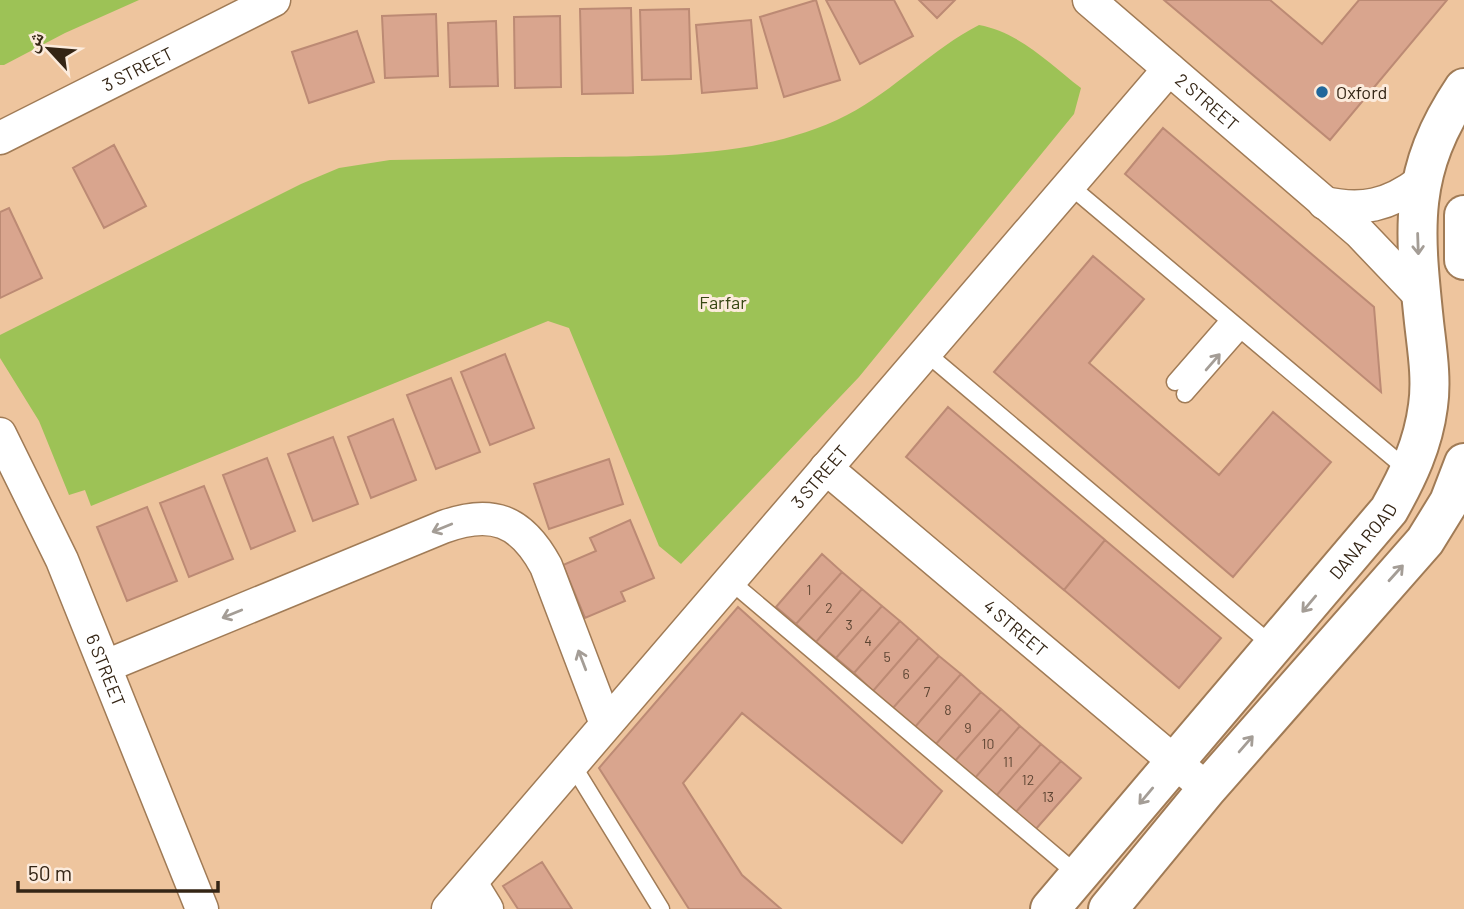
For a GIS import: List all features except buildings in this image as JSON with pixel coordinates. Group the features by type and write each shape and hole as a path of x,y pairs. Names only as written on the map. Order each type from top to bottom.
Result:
{"street":[{"name":"3 STREET","path":"0,138 274,0"},
{"name":"2 STREET","path":"1089,0 1392,263 1421,297"},
{"name":"3 STREET","path":"448,909 479,896 572,764 1169,69"},
{"name":"DANA ROAD","path":"1049,909 1390,510 1410,473 1423,439 1429,404 1429,368 1417,239 1420,182 1433,143 1464,88"},
{"path":"1324,203 1349,208 1375,207 1399,198 1420,182"},
{"path":"1464,215 1464,260"},
{"name":"6 STREET","path":"0,435 62,560 202,909"},
{"path":"1108,909 1207,789 1425,541 1449,502 1464,463"},
{"name":"4 STREET","path":"827,468 1207,789"},
{"path":"106,666 443,527 467,519 492,518 516,527 534,544 546,566 606,724"}],"lane":[{"path":"1069,185 1410,473"},
{"path":"1180,388 1235,325"},
{"path":"925,352 1273,646"},
{"path":"729,580 1078,875"},
{"path":"572,764 661,909"}],"green space":[{"path":"0,0 139,0 0,65"},
{"name":"Farfar","path":"979,25 1007,34 1021,42 1081,88 1074,114 859,377 681,564 659,546 569,328 548,321 91,506 85,490 69,495 39,421 0,358 0,335 301,184 339,168 390,160 673,155 710,152 781,140 815,129 865,105 945,46"}],"place":[{"name":"Oxford","path":"1322,92"}]}
